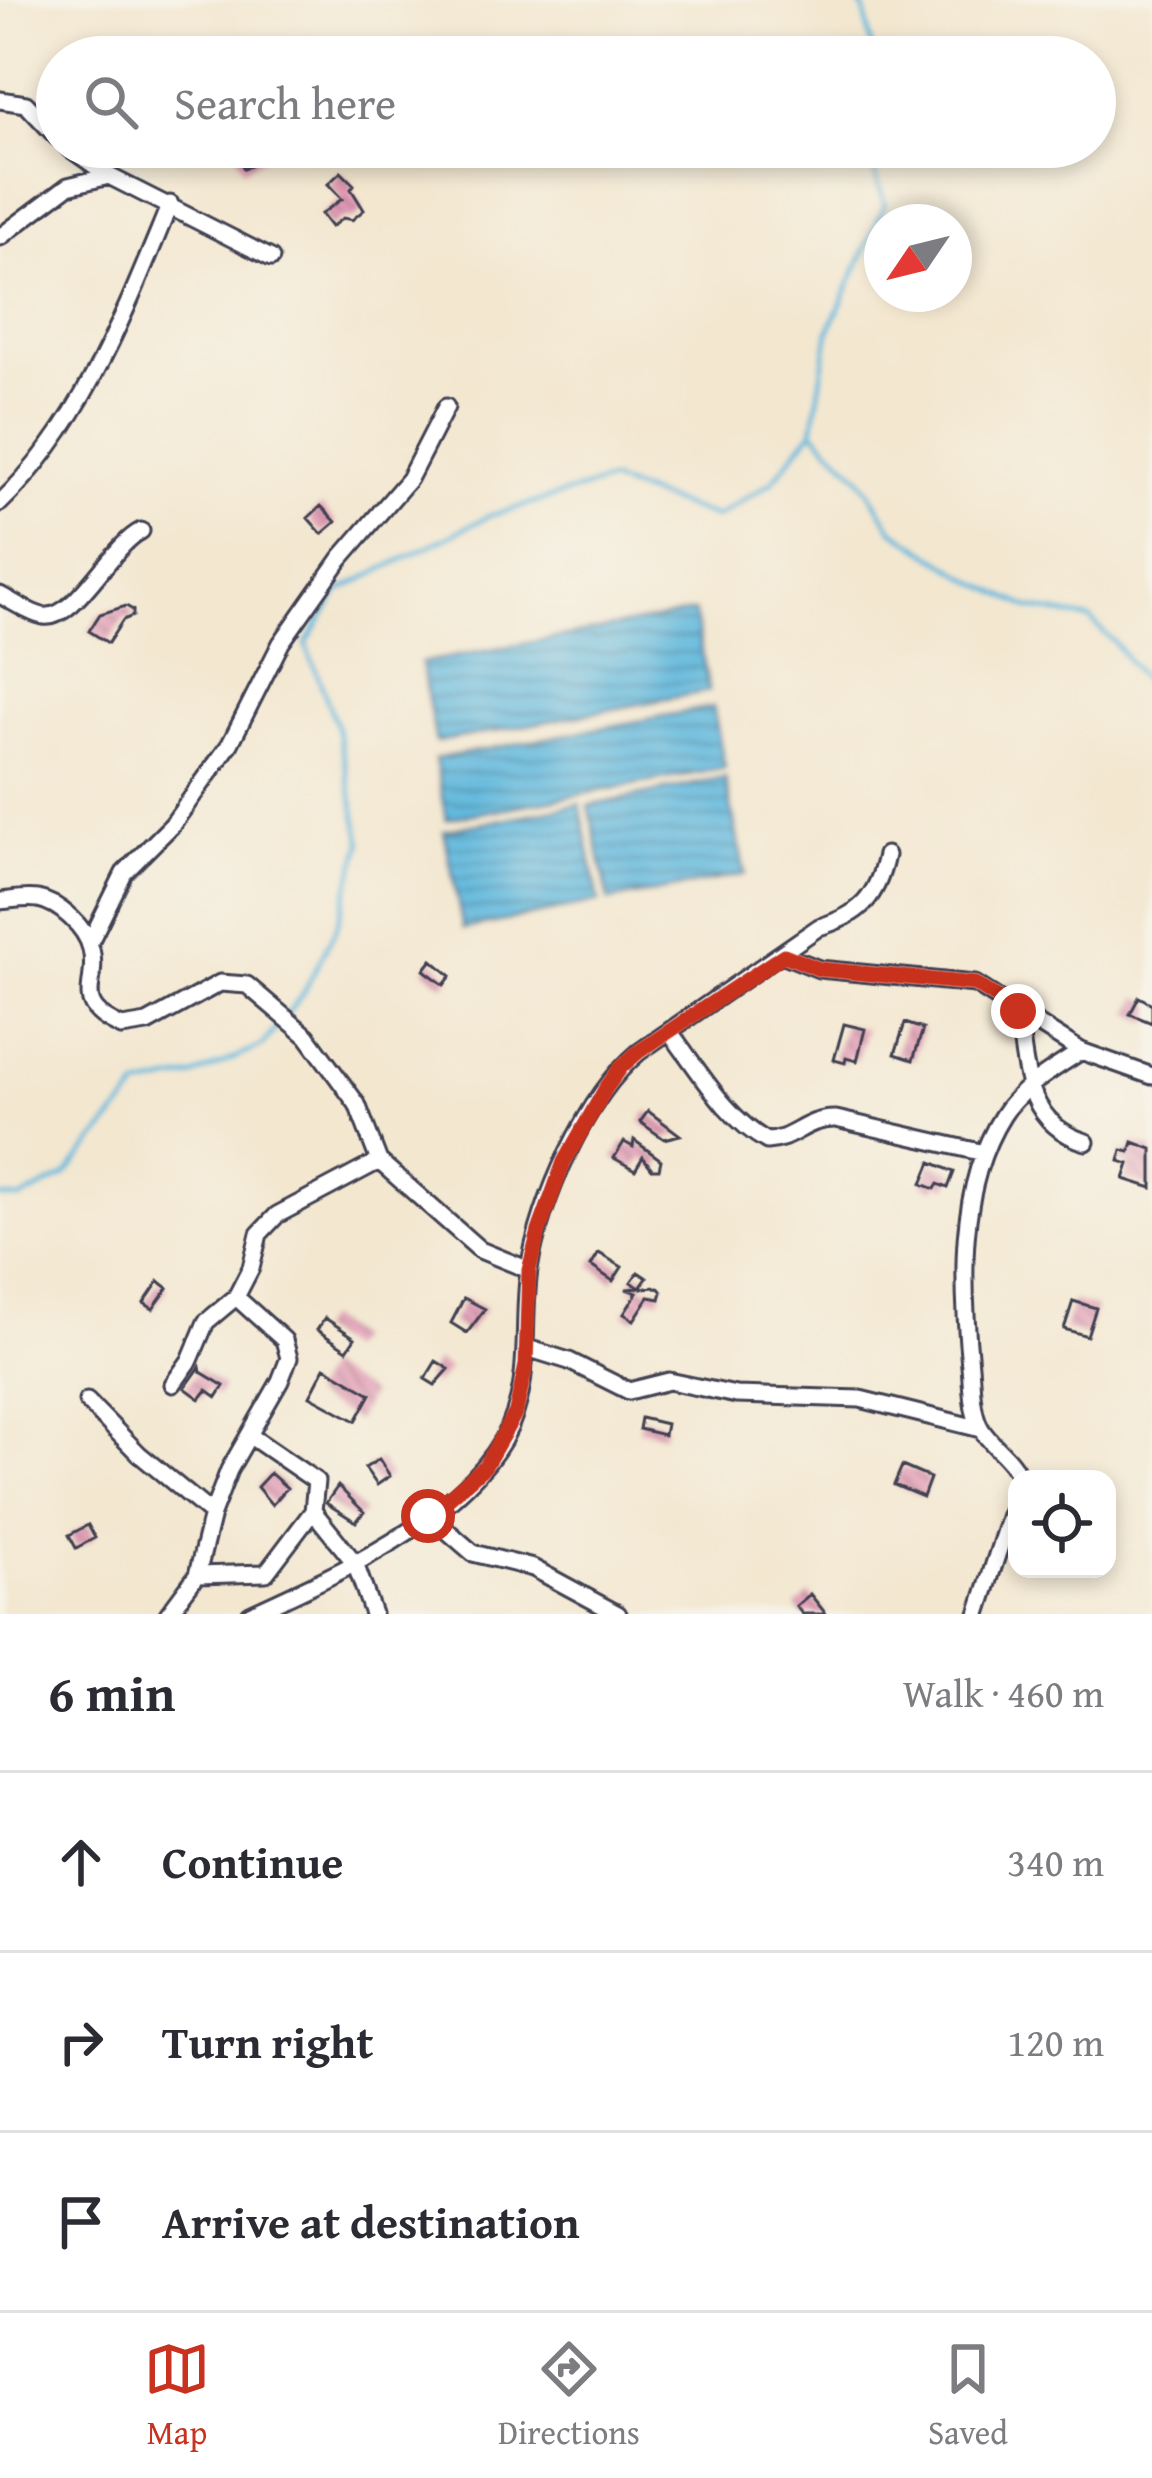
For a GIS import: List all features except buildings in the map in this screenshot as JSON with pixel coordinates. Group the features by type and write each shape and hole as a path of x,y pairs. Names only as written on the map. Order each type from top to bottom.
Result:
{"street":[{"path":"0,100 26,104 36,115"},
{"path":"98,168 271,258"},
{"path":"0,237 68,186 109,176"},
{"path":"0,503 32,471 74,410 123,318 170,204"},
{"path":"446,407 409,479 341,558 281,643 230,744 172,825 124,873 90,942 89,995 92,1005 122,1028 146,1023 220,983 247,985 296,1023 357,1104 379,1161 480,1250 529,1270"},
{"path":"0,595 40,615 56,615 83,592 119,546 141,531"},
{"path":"250,1614 355,1563 428,1516 485,1466 516,1412 527,1348 529,1270 564,1162 606,1088 622,1066 669,1031 819,927 848,919 875,889 886,855"},
{"path":"0,901 41,900 76,922 90,942"},
{"path":"784,955 819,969 975,984 1081,1052 1152,1076"},
{"path":"1018,1011 1029,1087 1039,1112 1056,1129 1086,1142"},
{"path":"669,1031 721,1100 767,1141 818,1119 836,1119 984,1153"},
{"path":"1017,1470 981,1429 974,1406 964,1301 968,1222 984,1153 1001,1118 1029,1087 1081,1052"},
{"path":"173,1384 190,1360 206,1322 236,1297 251,1268 260,1234 277,1215 379,1161"},
{"path":"168,1614 197,1575 229,1470 280,1382 288,1349 236,1297"},
{"path":"527,1348 569,1361 628,1391 669,1381 736,1395 860,1399 981,1429"},
{"path":"87,1401 139,1454 212,1514"},
{"path":"249,1435 316,1481 313,1511 266,1573"},
{"path":"313,1511 355,1563 373,1614"},
{"path":"428,1516 473,1553 533,1568 618,1614"},
{"path":"978,1614 1008,1521"},
{"path":"197,1575 266,1573"},
{"path":"266,1573 274,1603"}],"water":[{"path":"694,612 709,691 436,742 421,663"},
{"path":"713,707 725,768 446,819 435,759"},
{"path":"725,778 745,874 609,901 589,806"},
{"path":"580,804 599,902 463,929 444,831"}],"waterway":[{"path":"858,0 869,36"},
{"path":"0,1197 20,1199 65,1176 139,1088 194,1076 262,1046 304,992 337,926 362,843 337,727 306,644 339,591 489,516 609,481 716,517 772,482 813,430 829,331 885,204 873,168"},
{"path":"813,431 860,477 893,530 973,581 1030,608 1090,619 1152,692"}],"route":[{"path":"428,1516 485,1466 506,1436 526,1365 529,1270 539,1231 564,1162 606,1088 638,1052 784,955 819,969 975,984 1018,1011"}]}
